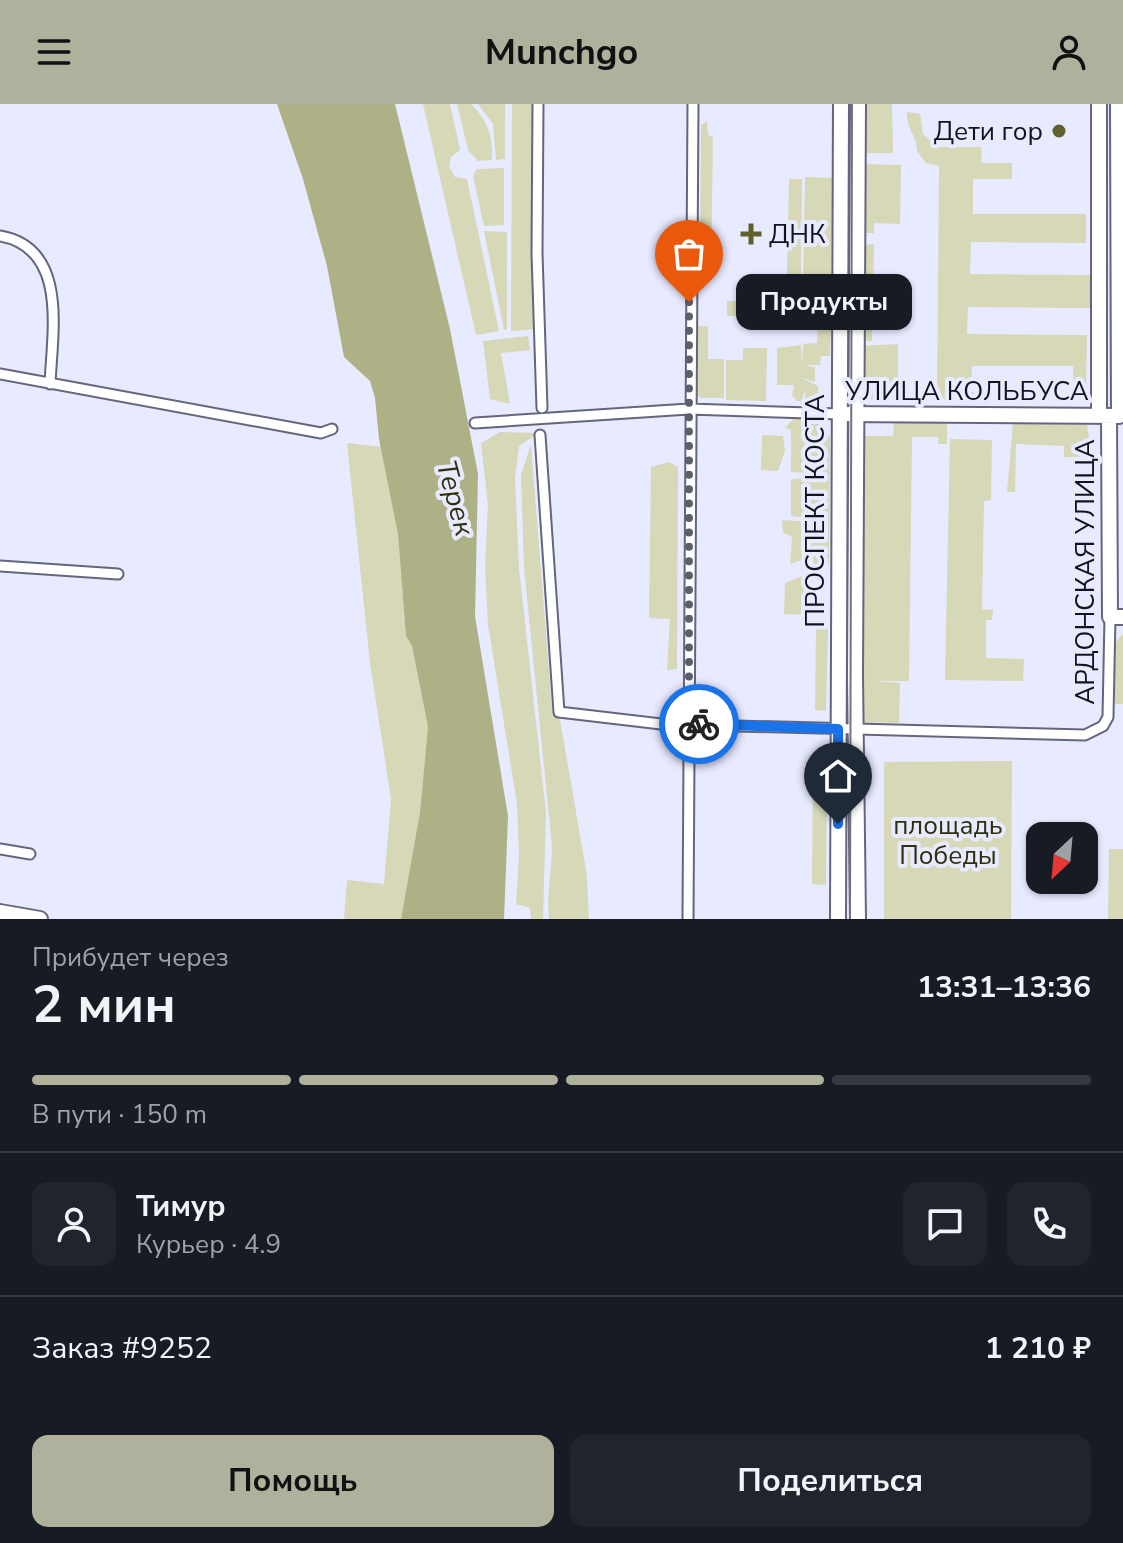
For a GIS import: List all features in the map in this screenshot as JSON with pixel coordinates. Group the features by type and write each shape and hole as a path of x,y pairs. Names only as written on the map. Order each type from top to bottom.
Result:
{"main road":[{"name":"ПРОСПЕКТ КОСТА","path":"838,919 841,104"},
{"name":"ПРОСПЕКТ КОСТА","path":"858,104 858,919"},
{"name":"АРДОНСКАЯ УЛИЦА","path":"1099,104 1112,416 1116,617"},
{"name":"АРДОНСКАЯ УЛИЦА","path":"1112,416 1118,104"},
{"name":"УЛИЦА КОЛЬБУСА","path":"839,414 1112,416"},
{"path":"0,912 40,919"}],"street":[{"path":"538,104 537,253 542,408"},
{"path":"688,919 693,104"},
{"path":"0,236 27,246 51,280 50,384"},
{"path":"0,374 321,433 332,429"},
{"name":"УЛИЦА КОЛЬБУСА","path":"475,423 689,409 839,414"},
{"path":"540,435 559,712 689,724 856,729"},
{"path":"0,566 118,574"},
{"name":"АРДОНСКАЯ УЛИЦА","path":"856,729 1085,735 1103,726 1110,704 1116,617"},
{"path":"0,849 30,854"}],"green space":[{"path":"423,104 450,104 460,150 451,157 449,166 455,177 467,179 499,331 476,335"},
{"path":"457,104 471,104 482,116 492,144 492,160 478,161 468,150"},
{"path":"478,104 505,104 505,159 496,160 493,124"},
{"path":"512,104 534,104 535,329 511,331"},
{"path":"863,104 892,104 893,153 861,153"},
{"path":"907,112 920,114 923,134 938,147 981,147 982,163 1012,163 1012,179 973,179 973,214 1086,214 1086,243 971,242 970,274 1091,275 1091,308 968,307 967,334 1087,335 1086,388 1074,388 1073,366 972,366 971,392 975,393 976,399 937,399 939,166 926,163 917,151"},
{"path":"707,121 708,135 713,137 711,267 700,265 701,125"},
{"path":"862,164 901,165 900,224 874,223 874,233 861,233"},
{"path":"504,168 504,225 484,226 473,176 477,169"},
{"path":"805,177 833,178 831,278 803,278"},
{"path":"789,179 802,179 801,275 787,275"},
{"path":"484,231 507,232 507,329 504,330"},
{"path":"874,244 872,341 860,341 860,245"},
{"path":"792,288 825,289 825,297 832,298 830,356 821,356 820,365 804,365 815,367 815,382 800,377 818,386 819,399 815,406 804,402 806,389 801,401 797,401 792,395 794,385 777,385 777,348 801,345 802,364 803,344 817,343 818,298 813,298 813,329 792,328"},
{"path":"738,290 750,290 750,316 727,316 727,301 738,301"},
{"path":"694,308 698,308 698,326 708,326 708,359 724,359 724,398 701,398 694,392"},
{"path":"528,336 530,350 501,353 510,404 490,399 483,341"},
{"path":"898,344 898,399 859,399 859,346"},
{"path":"743,348 767,348 766,401 726,400 726,360 743,360"},
{"path":"796,416 805,421 805,455 809,459 805,469 812,459 807,454 806,431 811,417 818,417 830,438 829,565 814,569 813,556 790,564 792,536 783,533 782,520 812,522 815,508 809,504 806,482 814,477 806,469 806,473 791,472 791,430 785,428"},
{"path":"894,422 947,422 947,444 938,444 938,437 912,437 909,681 873,681 900,683 899,723 857,722 862,681 864,436 893,436"},
{"path":"1013,423 1087,425 1093,458 1064,457 1064,446 1016,444 1015,492 1007,492"},
{"path":"500,432 539,433 519,446 515,479 519,568 546,813 543,919 531,919 530,908 516,904 519,855 517,804 488,625 485,568 488,505 481,443"},
{"path":"762,435 783,436 785,451 778,471 761,470"},
{"path":"950,439 992,440 991,500 984,501 982,609 993,610 992,620 986,620 986,658 1024,659 1023,681 945,680"},
{"path":"347,443 382,447 398,532 406,636 412,646 428,727 420,812 401,919 344,919 347,880 384,884 391,799 370,663"},
{"path":"531,444 552,710 560,719 587,876 589,919 549,919 552,846 524,567 521,475"},
{"path":"669,462 678,467 677,669 667,670 670,619 649,618 651,467"},
{"path":"808,478 805,481 806,504 813,509 811,518 791,516 791,479"},
{"path":"812,572 811,615 784,614 785,583"},
{"path":"816,628 828,628 826,711 815,710"},
{"path":"1123,634 1123,704 1111,704 1112,657"},
{"path":"813,753 827,753 826,885 812,884"},
{"name":"площадь Победы","path":"1012,761 1011,919 884,919 884,762"},
{"path":"1109,849 1123,849 1123,919 1108,919"}],"water":[{"name":"Терек","path":"277,104 395,104 450,329 478,474 475,616 508,816 504,919 401,919 420,812 428,727 412,646 406,636 398,534 379,439 375,398 370,381 344,357 327,266 303,179"}],"tram line":[{"path":"850,919 852,104"}],"way so far":[{"path":"689,302 689,724 699,724"}],"place":[{"name":"Дети гор","path":"1059,131"},
{"name":"ДНК","path":"751,234"},
{"name":"Продукты","path":"689,302"}],"route":[{"path":"699,724 838,729 838,824"}]}
